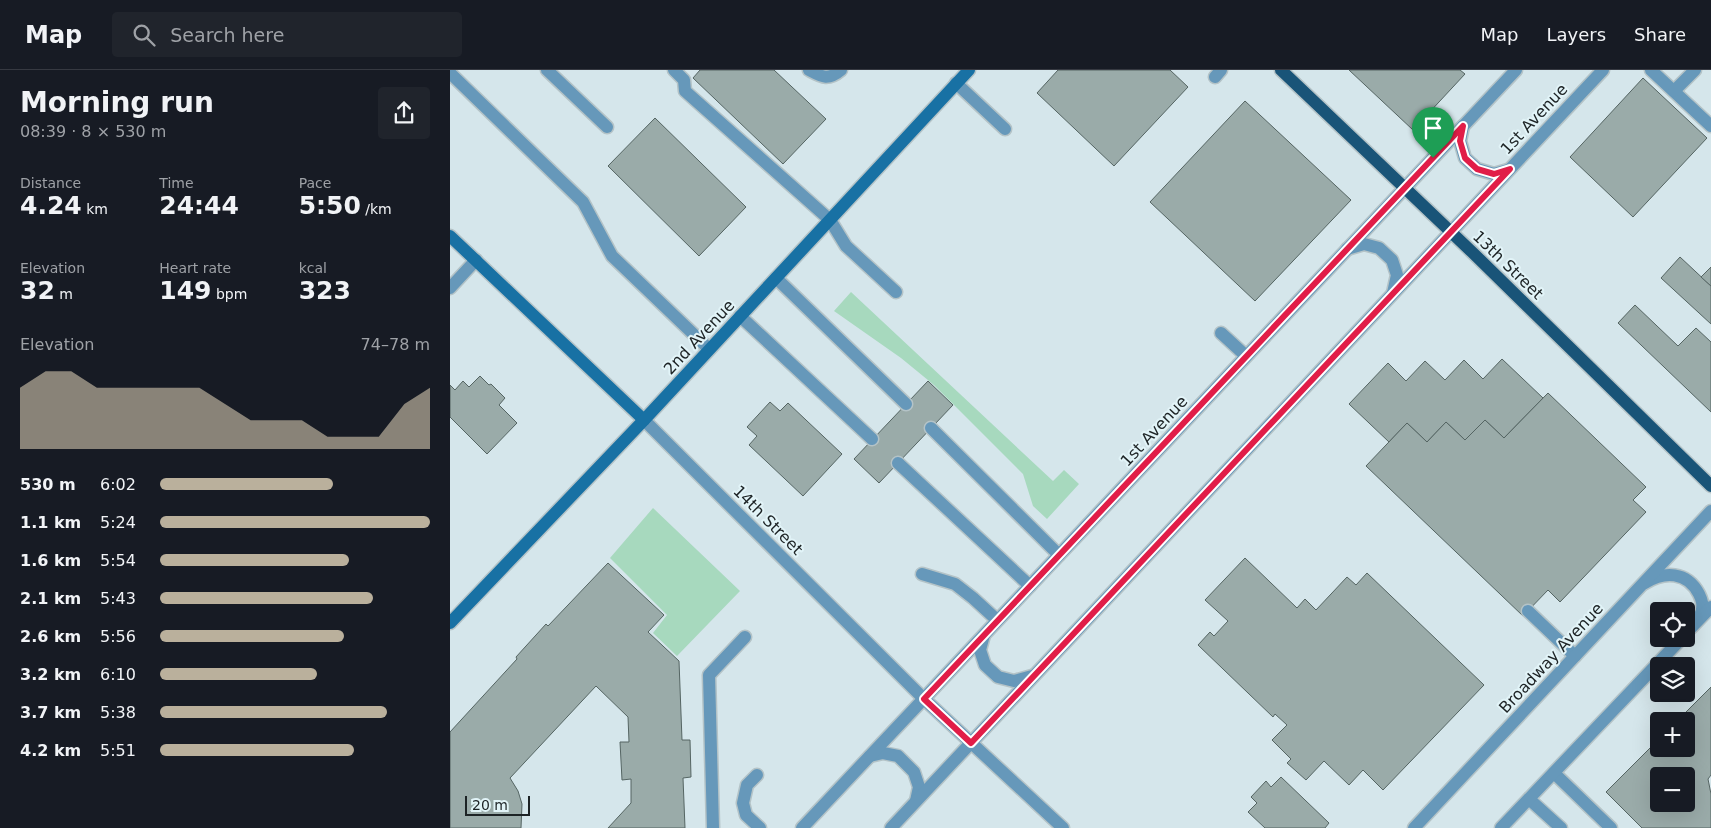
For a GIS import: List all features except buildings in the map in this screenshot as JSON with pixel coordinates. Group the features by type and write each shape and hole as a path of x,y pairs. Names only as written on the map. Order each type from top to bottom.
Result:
{"main road":[{"name":"2nd Avenue","path":"450,623 644,420 969,70"},
{"name":"13th Street","path":"1281,70 1451,232 1711,486"},
{"name":"14th Street","path":"450,236 644,420"}],"street":[{"path":"547,70 607,127"},
{"path":"674,70 684,80 685,91 830,220 846,246 896,292"},
{"path":"809,70 823,77 834,76 841,70"},
{"name":"1st Avenue","path":"802,828 1516,70"},
{"name":"1st Avenue","path":"891,828 1603,70"},
{"path":"1651,70 1711,126"},
{"path":"1674,92 1694,70"},
{"path":"450,73 583,202 612,256 709,349"},
{"path":"956,83 1005,129"},
{"name":"1st Avenue","path":"1463,126 1460,141 1465,158 1477,169 1494,174 1510,169"},
{"path":"1347,249 1364,244 1379,248 1392,260 1397,275 1393,293"},
{"path":"450,288 476,260"},
{"path":"776,278 906,404"},
{"path":"740,316 872,439"},
{"path":"1221,333 1246,356"},
{"name":"14th Street","path":"644,420 924,699 1063,828"},
{"path":"931,428 1059,556"},
{"path":"898,463 1030,586"},
{"name":"Broadway Avenue","path":"1414,828 1711,511"},
{"path":"922,574 955,584 998,620"},
{"path":"1641,586 1655,577 1665,574 1673,574 1687,580 1695,587 1703,608 1696,622"},
{"path":"1696,622 1711,607"},
{"path":"1528,611 1575,656"},
{"path":"984,635 980,650 985,665 998,678 1014,681 1035,675"},
{"path":"713,824 709,675 745,637"},
{"path":"1502,828 1673,647"},
{"path":"869,757 883,752 898,756 914,772 919,787 916,801"},
{"path":"1554,773 1611,828"},
{"path":"757,775 747,785 743,803 746,815 760,828"},
{"path":"1530,799 1561,828"}],"green space":[{"path":"851,292 1053,481 1064,470 1079,484 1047,519 1033,506 1023,474 934,385 901,358 834,311"},
{"path":"653,508 740,591 677,656 653,633 667,615 610,558"}],"route":[{"path":"1463,126 1460,141 1465,158 1477,169 1494,174 1510,169 971,743 924,699 1433,158 1463,126"}]}
